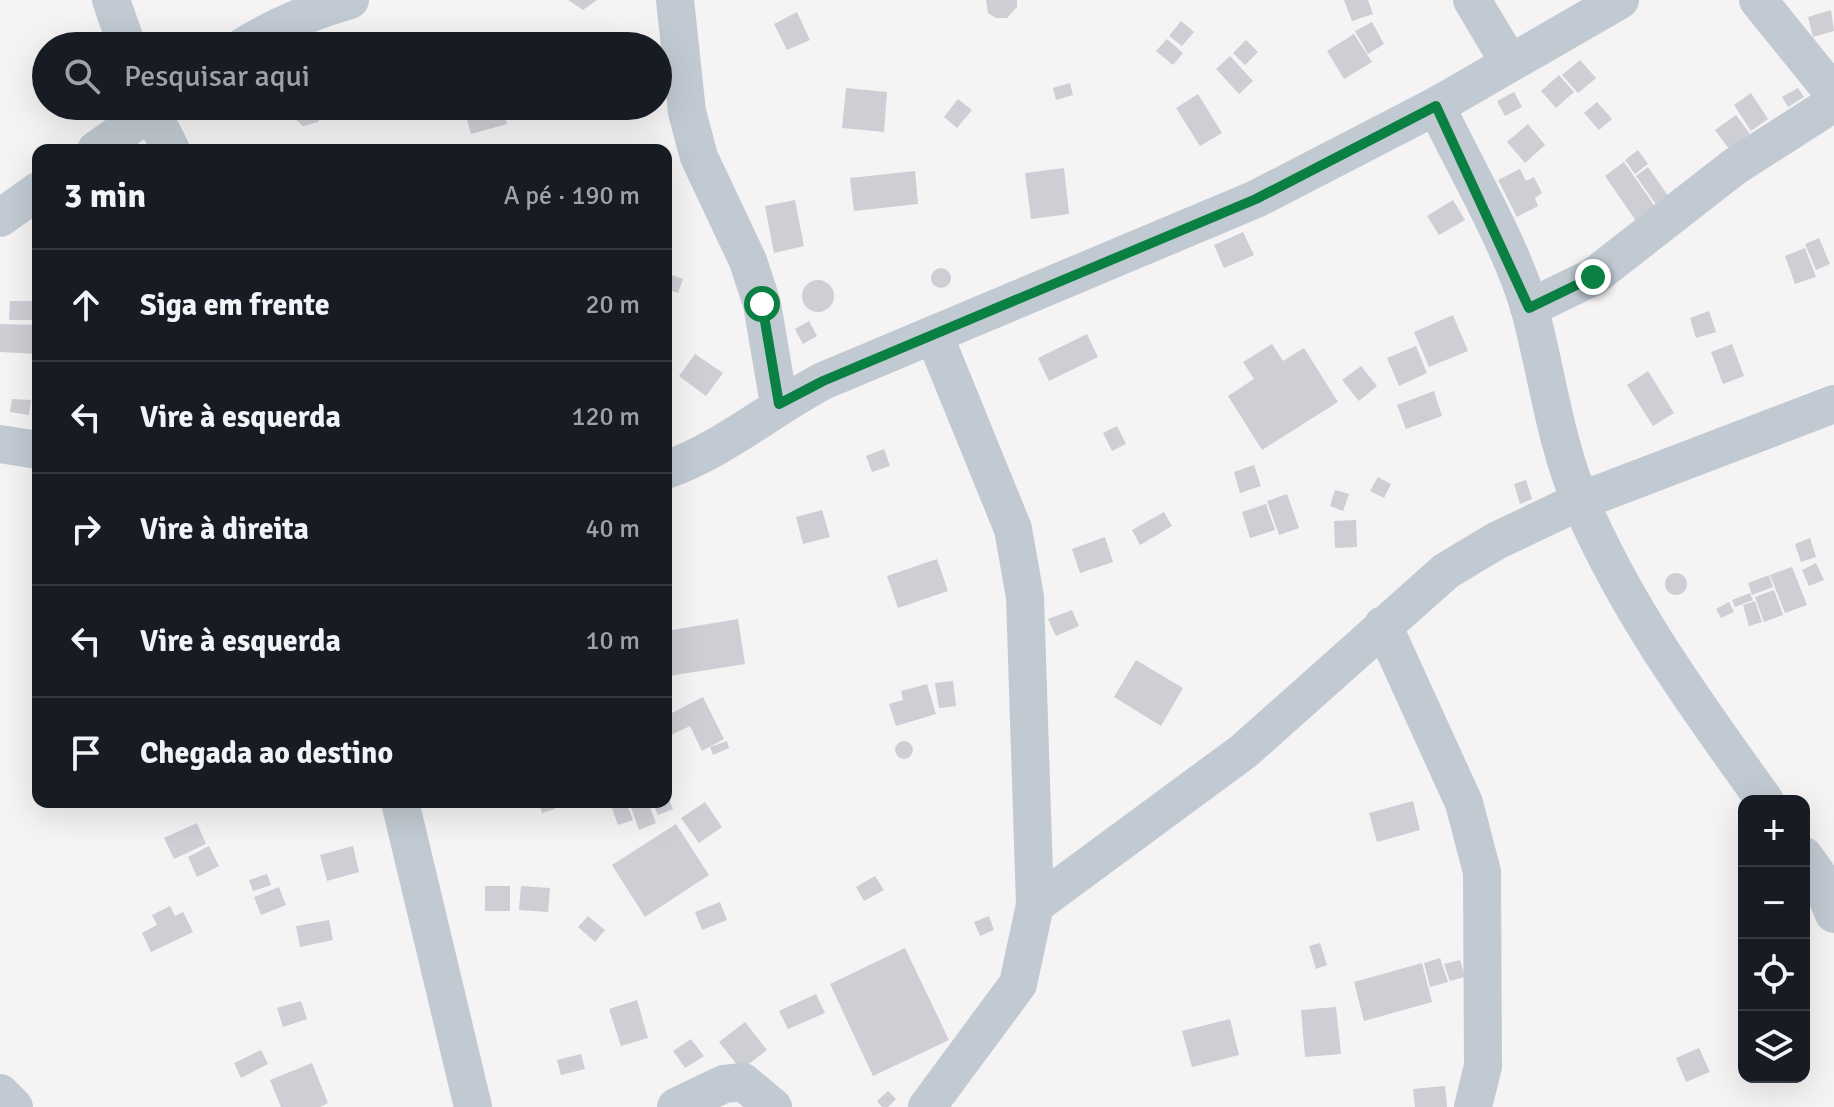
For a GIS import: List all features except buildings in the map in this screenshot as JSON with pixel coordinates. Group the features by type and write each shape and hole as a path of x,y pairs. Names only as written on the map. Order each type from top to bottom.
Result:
{"street":[{"path":"111,0 122,32"},
{"path":"272,32 313,11 350,0"},
{"path":"675,0 687,112 699,157 753,275 762,304 779,404"},
{"path":"1472,0 1509,62"},
{"path":"672,467 716,448 779,404 823,381 1256,199 1436,106 1620,0"},
{"path":"1758,0 1834,94"},
{"path":"1529,308 1593,277 1734,167 1834,103"},
{"path":"1436,106 1529,308 1554,422 1580,501 1628,597 1687,691 1761,795"},
{"path":"104,144 136,120"},
{"path":"157,120 168,144"},
{"path":"0,218 32,195"},
{"path":"927,1107 1018,984 1035,905 1023,584 1013,529 934,335"},
{"path":"1035,905 1234,759 1446,571 1496,541 1580,501 1834,404"},
{"path":"0,444 32,449"},
{"path":"1383,625 1464,803 1482,872 1483,1066 1473,1107"},
{"path":"401,808 473,1107"},
{"path":"1810,864 1834,914"},
{"path":"676,1107 724,1084 743,1082 773,1107"},
{"path":"0,1093 14,1107"}],"route":[{"path":"762,304 779,404 823,381 1256,199 1436,106 1512,265 1529,308 1593,277"}]}
